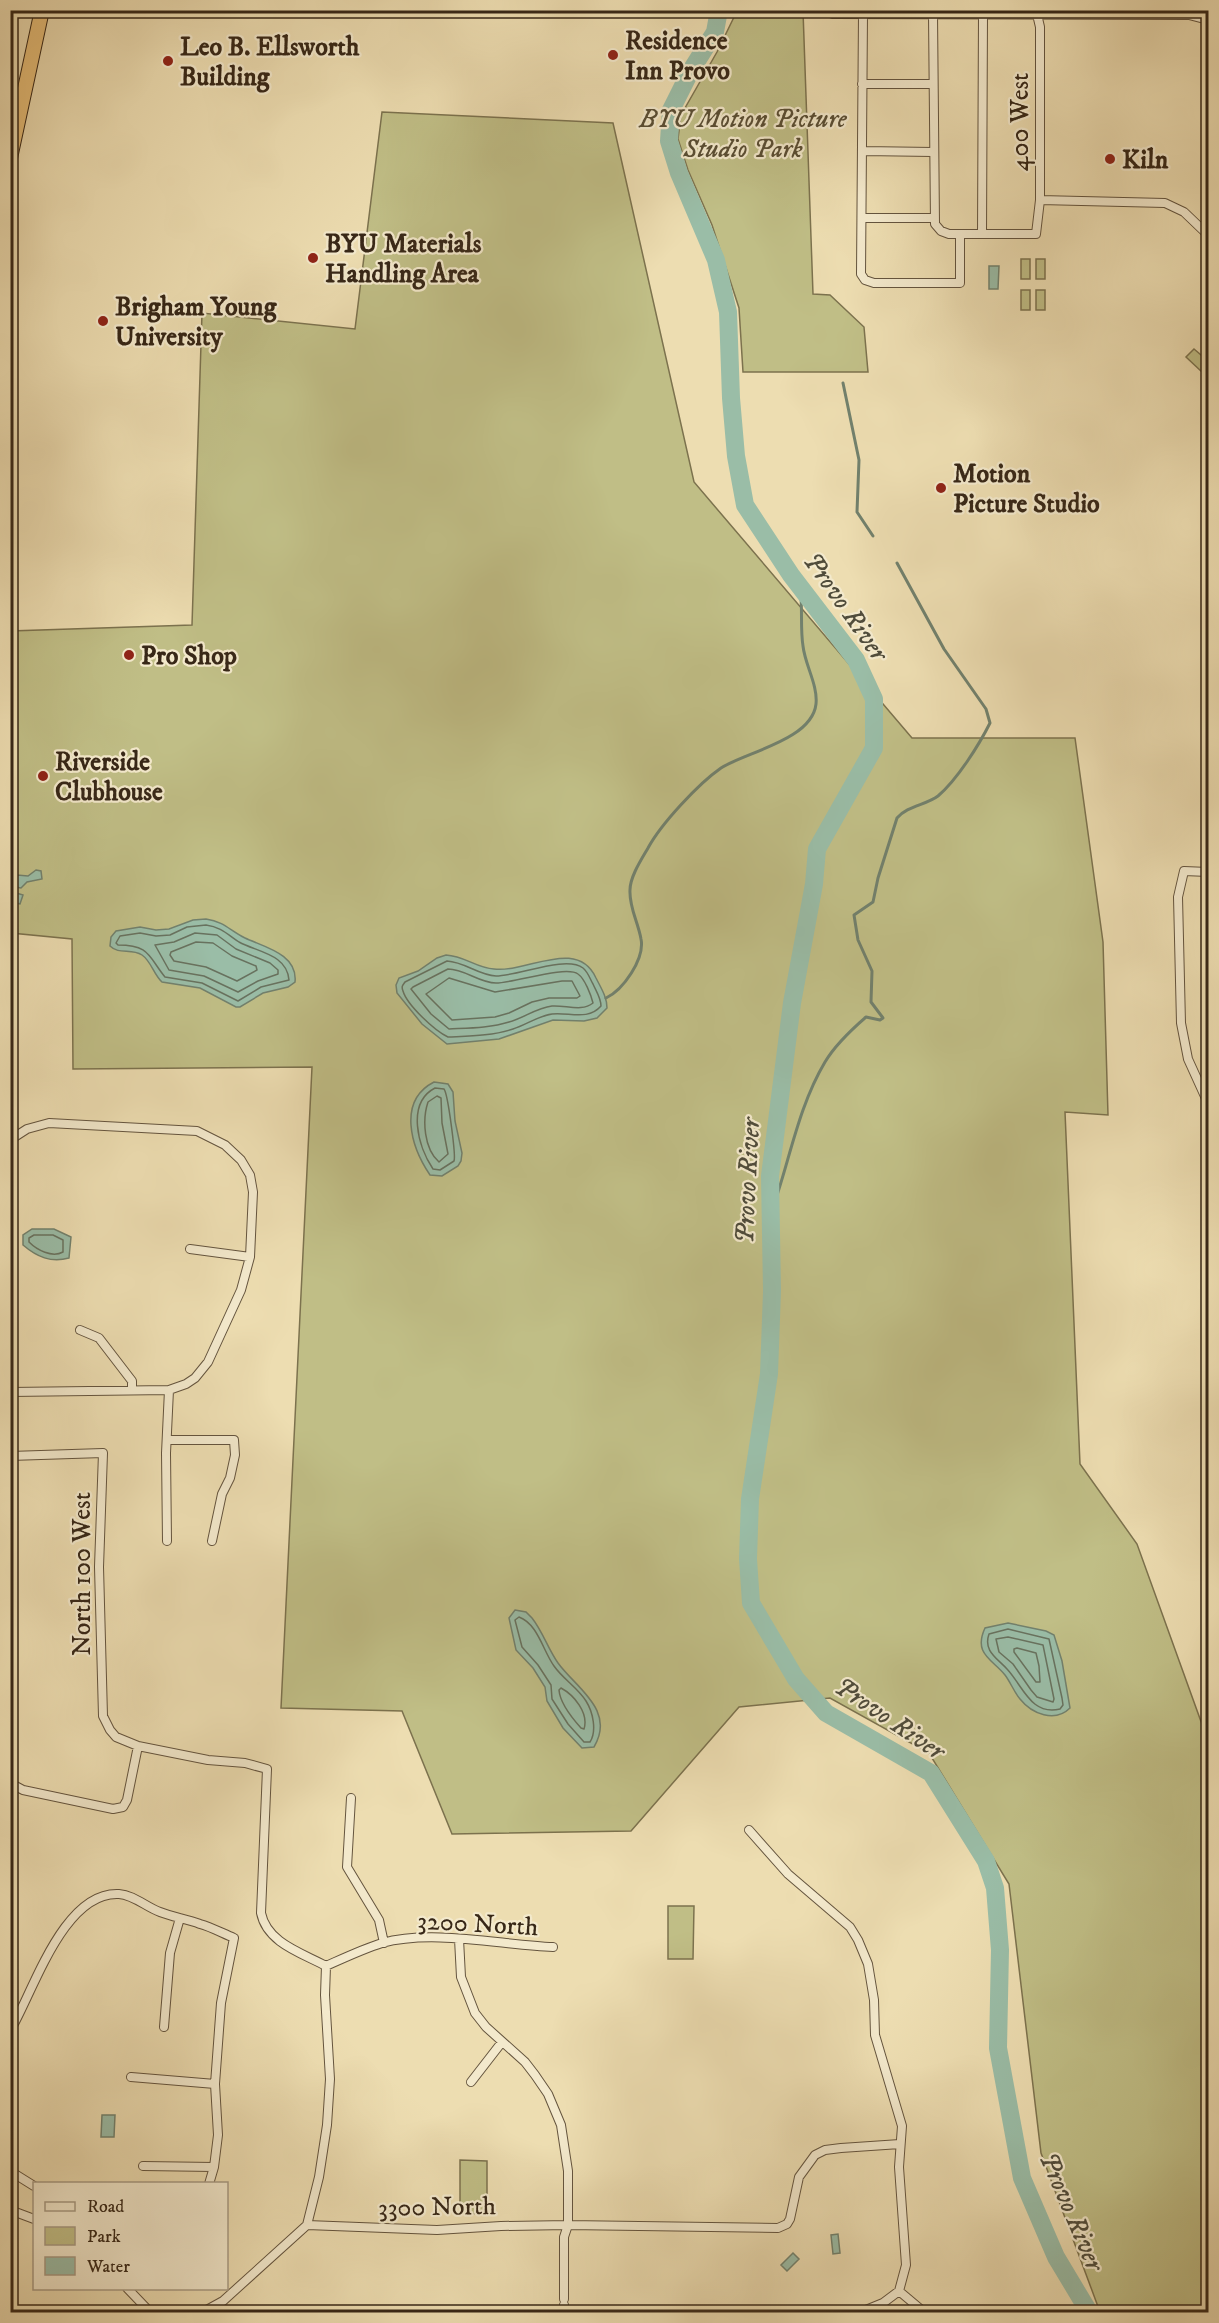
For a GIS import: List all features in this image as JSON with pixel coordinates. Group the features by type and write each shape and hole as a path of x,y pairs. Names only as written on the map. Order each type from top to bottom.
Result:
{"highway":[{"path":"10,158 42,10"}],"street":[{"path":"823,10 832,14 1189,15 1209,20"},
{"name":"400 West","path":"982,234 1036,234 1040,200 1040,27 1036,13"},
{"path":"863,14 861,274 865,280 874,283 960,283 960,234"},
{"path":"933,14 934,218 935,224 941,231 960,234 982,234 983,15"},
{"path":"862,84 933,84"},
{"path":"863,151 933,152"},
{"path":"1040,200 1165,203 1184,212 1209,235"},
{"path":"862,218 934,218"},
{"path":"1209,872 1184,871 1178,897 1181,1023 1188,1059 1209,1103"},
{"path":"10,1140 27,1128 49,1123 197,1131 225,1145 241,1160 250,1175 253,1192 250,1257 241,1290 208,1362 195,1378 169,1390 10,1392"},
{"path":"190,1249 250,1257"},
{"path":"80,1330 99,1338 132,1381 132,1390"},
{"path":"167,1541 166,1454 169,1390"},
{"path":"168,1440 234,1440 235,1455 230,1478 222,1494 212,1541"},
{"name":"North 100 West","path":"10,1456 103,1453 99,1567 103,1716 110,1730 121,1740 138,1746 208,1760 245,1763 267,1769 261,1901 263,1925 273,1938 326,1966"},
{"path":"12,1785 23,1790 113,1809 123,1808 127,1800 138,1746"},
{"path":"351,1798 347,1867 379,1920 384,1943"},
{"path":"749,1830 773,1859 843,1920 858,1940 868,1964 876,2020 875,2035 902,2126 898,2167 906,2265 899,2291 883,2303 861,2313"},
{"path":"10,2031 58,1936 82,1909 95,1899 120,1894 151,1908 200,1923 234,1938 223,1988 215,2084 218,2135 210,2182"},
{"path":"164,2028 170,1953 180,1918"},
{"path":"459,1939 458,1959 466,1994 475,2013 502,2042 525,2062 535,2075 548,2094 561,2125 568,2163 568,2225 564,2237 564,2305"},
{"name":"3200 North","path":"326,1966 384,1943 459,1939 553,1947"},
{"path":"203,2313 223,2301 308,2225 319,2177 327,2125 330,2079 325,1995 326,1966"},
{"path":"471,2082 502,2042"},
{"path":"131,2078 215,2084"},
{"name":"3300 North","path":"308,2225 437,2230 568,2225 778,2228 790,2220 799,2177 815,2155 825,2150 900,2144"},
{"path":"143,2166 214,2167"},
{"path":"10,2171 33,2185"},
{"path":"10,2210 33,2219"},
{"path":"128,2290 150,2313"},
{"path":"899,2291 924,2313"}],"green space":[{"name":"BYU Motion Picture Studio Park","path":"737,11 803,11 813,294 830,295 864,327 868,372 743,372 739,308 712,225 688,170 678,139 681,115 717,52"},
{"path":"382,112 613,123 694,482 912,738 1075,738 1103,942 1108,1115 1065,1112 1080,1464 1137,1544 1208,1741 1208,2312 1100,2312 1041,2153 1009,1884 929,1753 830,1698 739,1707 631,1831 452,1834 402,1711 281,1708 312,1067 73,1069 72,939 11,933 10,631 192,625 202,313 355,329"},
{"path":"1021,259 1030,259 1030,279 1021,279"},
{"path":"1036,259 1045,259 1045,279 1036,279"},
{"path":"1021,290 1030,290 1030,310 1021,310"},
{"path":"1036,290 1045,290 1045,310 1036,310"},
{"path":"1194,349 1208,361 1206,364 1208,367 1203,373 1186,357"},
{"path":"668,1906 694,1906 693,1959 668,1959"},
{"path":"460,2160 487,2161 487,2214 460,2213"}],"water":[{"path":"989,266 999,266 998,289 989,289"},
{"path":"36,870 41,871 42,879 27,882 21,888 15,887 13,881 17,875 28,876"},
{"path":"13,892 23,895 20,904 15,903 11,921 11,900"},
{"path":"206,919 222,924 286,958 294,972 295,982 288,987 263,993 240,1007 236,1007 200,988 162,982 142,955 117,950 110,946 111,937 116,931 140,927 156,930 169,929 193,920"},
{"path":"446,955 494,969 507,969 564,958 577,960 588,966 596,978 605,996 607,1008 597,1018 584,1021 553,1020 499,1039 447,1044 422,1024 397,993 396,985 399,978 418,971 437,958"},
{"path":"434,1082 448,1084 453,1092 455,1121 462,1153 458,1166 442,1176 430,1175 423,1164 413,1138 411,1125 411,1112 415,1101 422,1090"},
{"path":"32,1229 54,1229 71,1237 69,1258 50,1259 39,1256 28,1249 23,1245 23,1235"},
{"path":"515,1610 526,1612 532,1618 558,1663 591,1700 600,1722 600,1734 594,1747 582,1748 563,1728 547,1701 545,1687 533,1668 516,1650 509,1618"},
{"path":"1008,1623 1046,1631 1054,1635 1062,1661 1070,1708 1064,1713 1051,1716 1031,1709 986,1655 981,1644 985,1628"},
{"path":"102,2115 115,2115 114,2137 101,2137"},
{"path":"838,2234 840,2253 833,2254 831,2235"},
{"path":"793,2253 799,2259 787,2271 781,2265"}],"waterway":[{"name":"Provo River","path":"719,10 715,32 690,72 671,110 669,141 679,173 716,260 728,312 736,456 745,505 791,575 856,660 874,699 874,748 817,849 814,884 792,1003 770,1176 772,1291 769,1374 750,1499 748,1559 751,1603 796,1679 826,1713 931,1773 986,1861 995,1888 1000,1950 998,2048 1022,2178 1056,2257 1089,2312"},
{"path":"843,383 859,460 857,512 873,536"},
{"path":"770,1216 800,1118 825,1062 838,1044 866,1017 880,1020 883,1018 871,1002 872,971 858,940 854,915 873,902 897,818 906,811 938,796 953,781 990,723 986,709 944,649 897,563"},
{"path":"606,998 626,981 640,956 641,939 631,902 630,885 639,863 654,838 691,794 721,768 791,736 812,716 816,697 803,646 800,587"}],"place":[{"name":"Residence Inn Provo","path":"613,55"},
{"name":"Leo B. Ellsworth Building","path":"168,61"},
{"name":"Kiln","path":"1110,159"},
{"name":"BYU Materials Handling Area","path":"313,258"},
{"name":"Brigham Young University","path":"103,321"},
{"name":"Motion Picture Studio","path":"941,488"},
{"name":"Pro Shop","path":"129,655"},
{"name":"Riverside Clubhouse","path":"43,776"}]}
